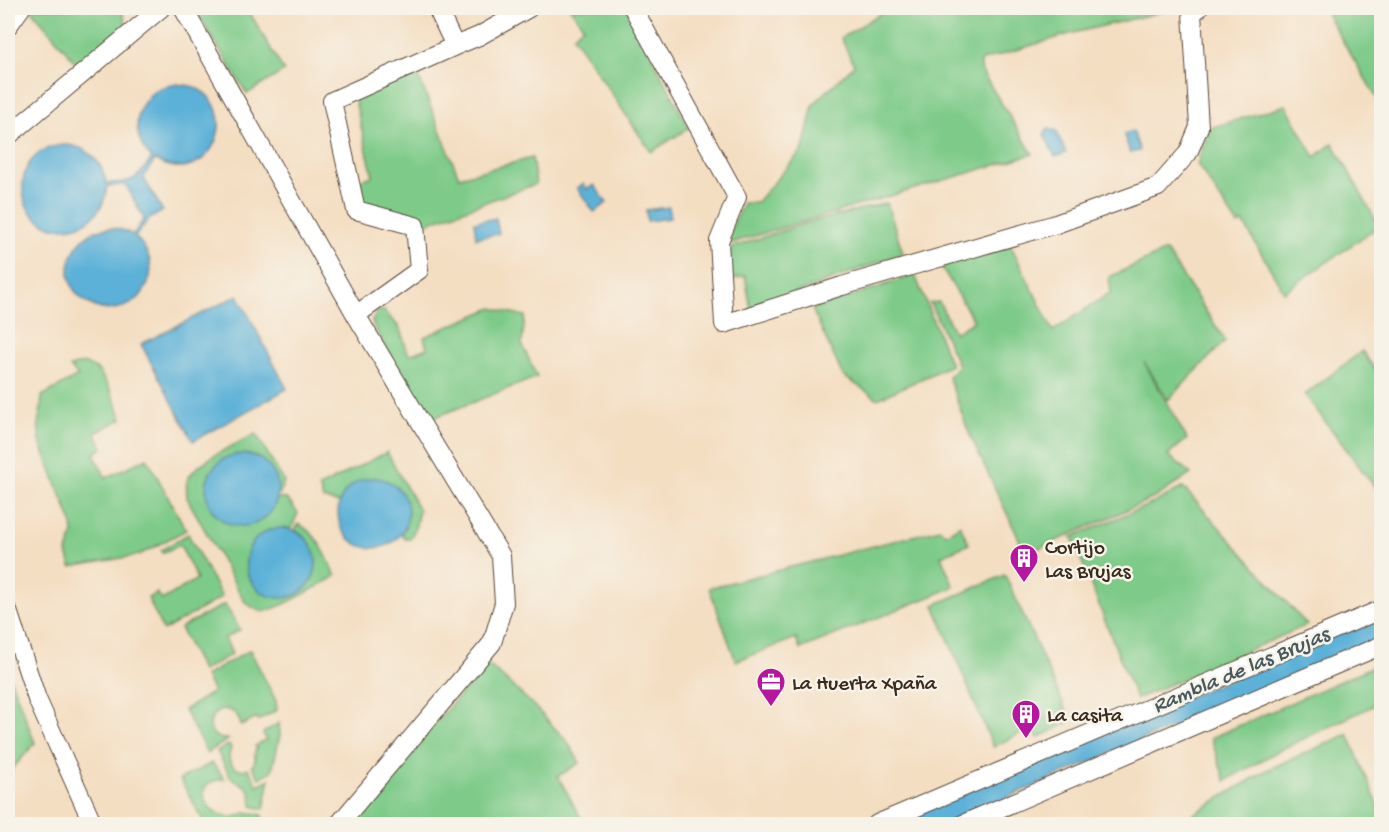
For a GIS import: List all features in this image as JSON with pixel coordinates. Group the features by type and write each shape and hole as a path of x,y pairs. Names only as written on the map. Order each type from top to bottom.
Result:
{"street":[{"path":"8,26 21,8"},
{"path":"8,136 161,8"},
{"path":"183,8 356,315 501,556 504,603 492,643 339,825"},
{"path":"437,8 455,46"},
{"path":"356,315 419,270 415,226 356,210 332,101 479,36 529,8"},
{"path":"633,8 737,197 719,241 724,324 842,286 1056,224 1158,187 1188,153 1199,127 1192,14 1199,8"},
{"path":"877,825 1382,609"},
{"path":"8,611 37,699 93,825"},
{"path":"963,825 1382,645"}],"green space":[{"path":"30,8 121,8 127,26 76,63"},
{"path":"194,8 247,8 284,71 247,94"},
{"path":"570,8 627,8 689,128 651,152 573,36 583,26"},
{"path":"889,8 1175,9 1073,33 980,61 982,72 1033,154 724,245 743,203 756,203 803,149 813,105 854,65 841,38"},
{"path":"1335,8 1381,8 1381,105 1326,13"},
{"path":"417,73 459,177 532,158 536,184 424,224 419,217 362,204 354,182 373,176 354,97 395,79"},
{"path":"1286,105 1315,157 1333,143 1379,226 1284,292 1243,222 1238,225 1197,164 1210,128"},
{"path":"887,203 903,253 751,310 745,276 728,281 724,250 806,223"},
{"path":"1010,244 1053,331 1111,292 1109,277 1166,251 1225,341 1168,400 1144,362 1187,439 1168,455 1191,474 1156,497 1026,554 969,433 948,376 955,371 958,365 930,303 939,302 955,333 974,321 941,266"},
{"path":"915,275 951,365 878,399 843,376 812,309"},
{"path":"492,308 525,316 522,344 537,377 428,420 378,335 372,321 377,312 383,310 399,327 409,355 427,348 424,337"},
{"path":"1362,351 1381,378 1381,495 1305,395"},
{"path":"83,363 98,370 110,389 122,419 95,433 103,448 94,454 106,478 147,458 186,530 139,555 71,567 67,552 73,533 72,523 41,445 38,424 42,396 78,376 70,367"},
{"path":"256,434 284,481 280,494 277,493 277,486 273,508 277,498 287,499 298,513 291,529 284,527 247,553 246,565 249,577 312,580 316,564 314,552 307,540 295,530 298,524 317,540 336,576 277,607 261,611 245,602 187,498 186,488 192,472 208,459"},
{"path":"387,452 419,510 415,529 410,539 406,539 401,533 404,529 376,478 363,480 353,485 339,503 323,499 319,487"},
{"path":"1183,487 1307,625 1136,699 1072,537 1156,502"},
{"path":"960,525 969,544 941,556 954,587 800,649 796,638 736,661 709,588 940,529 946,534"},
{"path":"188,534 222,597 163,631 148,598 157,593 162,600 197,579 180,545 162,553 161,550"},
{"path":"1005,575 1071,721 1038,738 1031,728 993,747 934,605"},
{"path":"225,604 240,630 225,638 232,654 202,671 180,628"},
{"path":"250,650 276,701 277,710 259,720 257,718 241,726 238,717 233,712 223,710 217,712 210,722 211,729 220,738 229,739 207,753 184,710 213,692 205,676"},
{"path":"1381,663 1381,702 1280,750 1225,781 1211,738"},
{"path":"488,664 531,703 567,741 580,763 558,776 584,824 350,824 431,727"},
{"path":"8,672 35,743 8,774"},
{"path":"279,723 280,735 272,771 259,778 252,766 257,749 255,746 266,740 263,733"},
{"path":"1348,734 1381,812 1381,824 1177,824 1267,770"},
{"path":"229,745 231,748 230,761 235,768 244,770 248,768 257,785 270,779 264,809 252,806 251,794 247,787 231,778 217,751"},
{"path":"212,763 225,779 212,782 205,788 204,796 207,804 224,816 235,816 246,812 263,815 258,824 205,824 180,779"}],"water":[{"path":"177,84 191,86 208,96 217,110 219,126 215,142 206,156 192,165 175,167 155,160 143,177 163,211 148,220 135,237 144,246 149,258 151,270 148,283 139,297 130,304 111,310 97,308 75,291 70,277 70,262 76,248 86,237 99,230 115,229 133,235 144,219 126,185 107,186 102,204 93,217 80,225 65,228 50,226 37,219 28,207 23,191 25,173 32,159 44,150 59,145 74,146 88,152 99,165 106,183 134,179 152,158 145,150 137,130 140,109 153,93 163,87"},
{"path":"1049,129 1056,130 1066,153 1055,157 1044,134"},
{"path":"1133,131 1140,151 1130,153 1124,134"},
{"path":"583,184 587,189 594,185 607,203 594,212 577,188"},
{"path":"669,207 670,218 647,221 646,210"},
{"path":"496,218 499,234 476,238 474,222"},
{"path":"238,295 287,389 193,441 141,344"},
{"path":"242,454 262,460 272,470 278,490 272,510 262,520 242,526 222,520 212,510 206,490 212,470 222,460"},
{"path":"373,478 386,481 398,488 405,500 408,513 405,526 398,538 386,545 373,548 360,545 348,538 341,526 338,513 341,500 348,488 360,481"},
{"path":"281,528 294,531 306,538 313,550 316,563 313,576 306,588 294,595 281,598 268,595 256,588 249,576 246,563 249,550 256,538 268,531"},
{"path":"1381,615 1381,638 985,807 944,824 890,824"}],"place":[{"name":"Cortijo Las Brujas","path":"1024,584"},
{"name":"La Huerta Xpaña","path":"771,708"},
{"name":"La casita","path":"1026,740"}],"water label":[{"name":"Rambla de las Brujas","path":"1240,668"}]}
